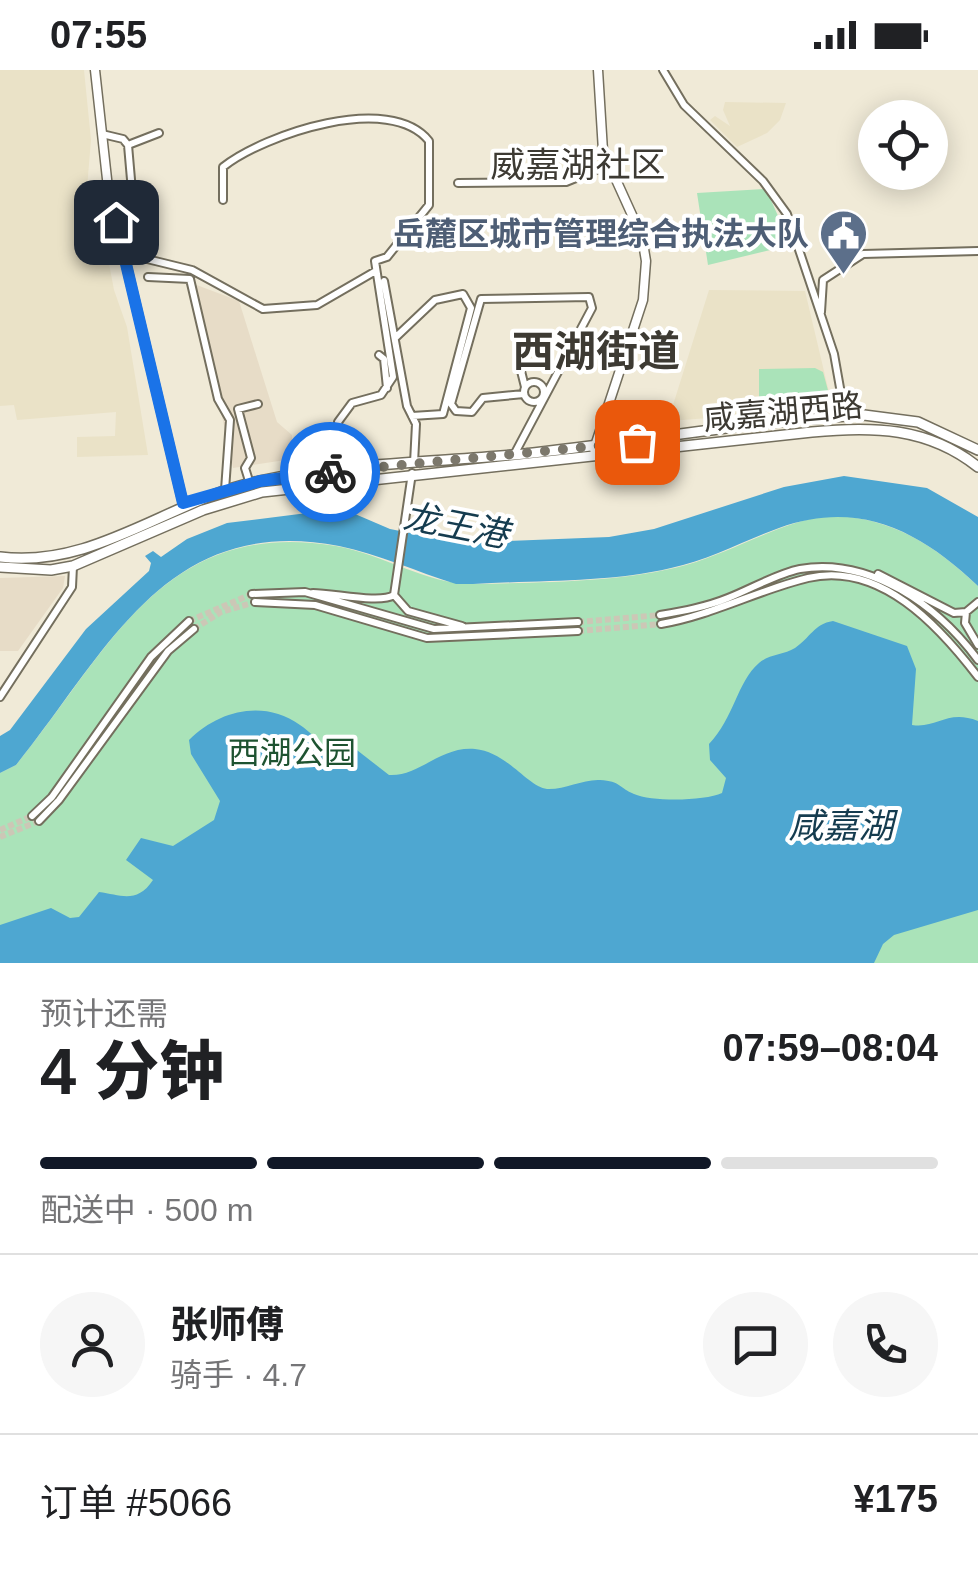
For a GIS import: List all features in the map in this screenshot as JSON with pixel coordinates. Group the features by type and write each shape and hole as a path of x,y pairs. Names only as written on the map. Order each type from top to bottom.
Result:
{"main road":[{"name":"咸嘉湖西路","path":"0,567 50,570 73,566 230,500 297,486 514,454 594,451 844,416 918,422 978,450"},
{"name":"咸嘉湖西路","path":"0,557 63,554 110,542 183,503 250,484 346,470 413,468 846,428 888,429 943,444 978,467"}],"street":[{"path":"95,70 108,188 183,503"},
{"path":"594,451 633,339 643,300 646,262 642,237 608,165 598,70"},
{"path":"663,70 684,105 763,182 787,214 834,354 844,416"},
{"path":"223,200 224,166 272,136 378,118 410,124 429,141 429,205 388,258 375,260 393,377 387,390 352,403 338,422 346,470"},
{"path":"128,145 159,133"},
{"path":"102,134 123,138 128,145 136,237 148,259 192,270 259,304 317,306 374,272"},
{"path":"458,183 566,182 608,165"},
{"path":"821,318 823,280 863,254 978,251"},
{"path":"148,277 190,279 218,400 230,420 224,491"},
{"path":"384,281 412,416 413,468 394,595"},
{"path":"396,337 434,300 463,294 471,308 443,414 412,416"},
{"path":"514,454 592,308 589,297 481,299 452,404 456,411 472,412 484,398 525,391 519,363"},
{"path":"379,356 384,359 387,390"},
{"path":"250,484 246,468 250,458 238,408 258,404"},
{"path":"0,697 72,587 73,566"},
{"path":"850,569 907,594 964,642 978,660"},
{"path":"978,602 967,611 954,613 898,582 850,569 797,570 724,600 661,619 698,617 812,577 867,581 897,595 960,652 978,677"},
{"path":"305,592 409,626 578,626 427,638 315,605 254,598 305,592 350,593 378,600 394,595"},
{"path":"394,595 408,611 468,628"},
{"path":"967,611 965,622 978,644"},
{"path":"35,818 59,800 191,625"}],"shaded area":[{"path":"0,70 84,70 91,140 86,200 107,253 127,327 148,455 77,457 77,437 115,436 116,412 17,420 14,405 0,406"},
{"path":"725,102 786,103 780,120 767,133 737,147 710,120 715,116 730,126 723,110"},
{"path":"194,284 239,301 277,422 292,435 292,459 233,468"},
{"path":"709,290 805,291 833,409 668,421"},
{"path":"65,576 63,588 18,651 0,651 0,578"}],"green space":[{"path":"766,189 791,245 708,265 697,193"},
{"path":"815,368 823,372 829,394 824,405 759,407 759,369"},
{"name":"西湖公园","path":"829,515 892,527 927,545 978,586 978,963 0,963 0,773 16,765 113,638 146,602 184,572 226,552 276,542 336,546 457,583 608,578 686,565 792,524"}],"water":[{"name":"龙王港","path":"844,476 927,488 978,517 978,586 911,536 862,519 836,517 779,528 685,565 573,580 456,584 339,546 279,541 228,550 185,571 147,600 113,637 16,765 0,773 0,736 10,730 86,629 149,571 151,563 145,556 153,551 161,557 187,539 227,523 323,511 355,514 390,529 461,543 609,537 654,529 784,487"},
{"name":"咸嘉湖","path":"833,621 907,646 916,669 912,725 958,717 978,721 978,910 894,935 883,944 874,963 0,963 0,925 51,908 70,918 79,917 99,892 135,895 153,880 126,860 141,838 173,846 214,820 220,801 191,754 189,740 228,715 257,710 286,717 310,733 320,747 326,742 353,747 389,775 410,771 451,752 475,749 497,756 547,789 600,780 616,783 642,797 704,798 722,793 726,778 710,760 709,744 752,671 763,660 795,648 817,628"}],"tunnel":[{"path":"189,621 252,594"},
{"path":"194,629 221,612 255,602"},
{"path":"578,622 660,615"},
{"path":"578,631 661,624"},
{"path":"0,830 32,816"},
{"path":"0,837 39,821"}],"way so far":[{"path":"330,472 637,442"}],"place":[{"name":"岳麓区城市管理综合执法大队","path":"844,276"}],"district":[{"name":"威嘉湖社区","path":"578,164"},
{"name":"西湖街道","path":"596,351"}],"route":[{"path":"116,222 183,503 260,481 330,472"}]}
